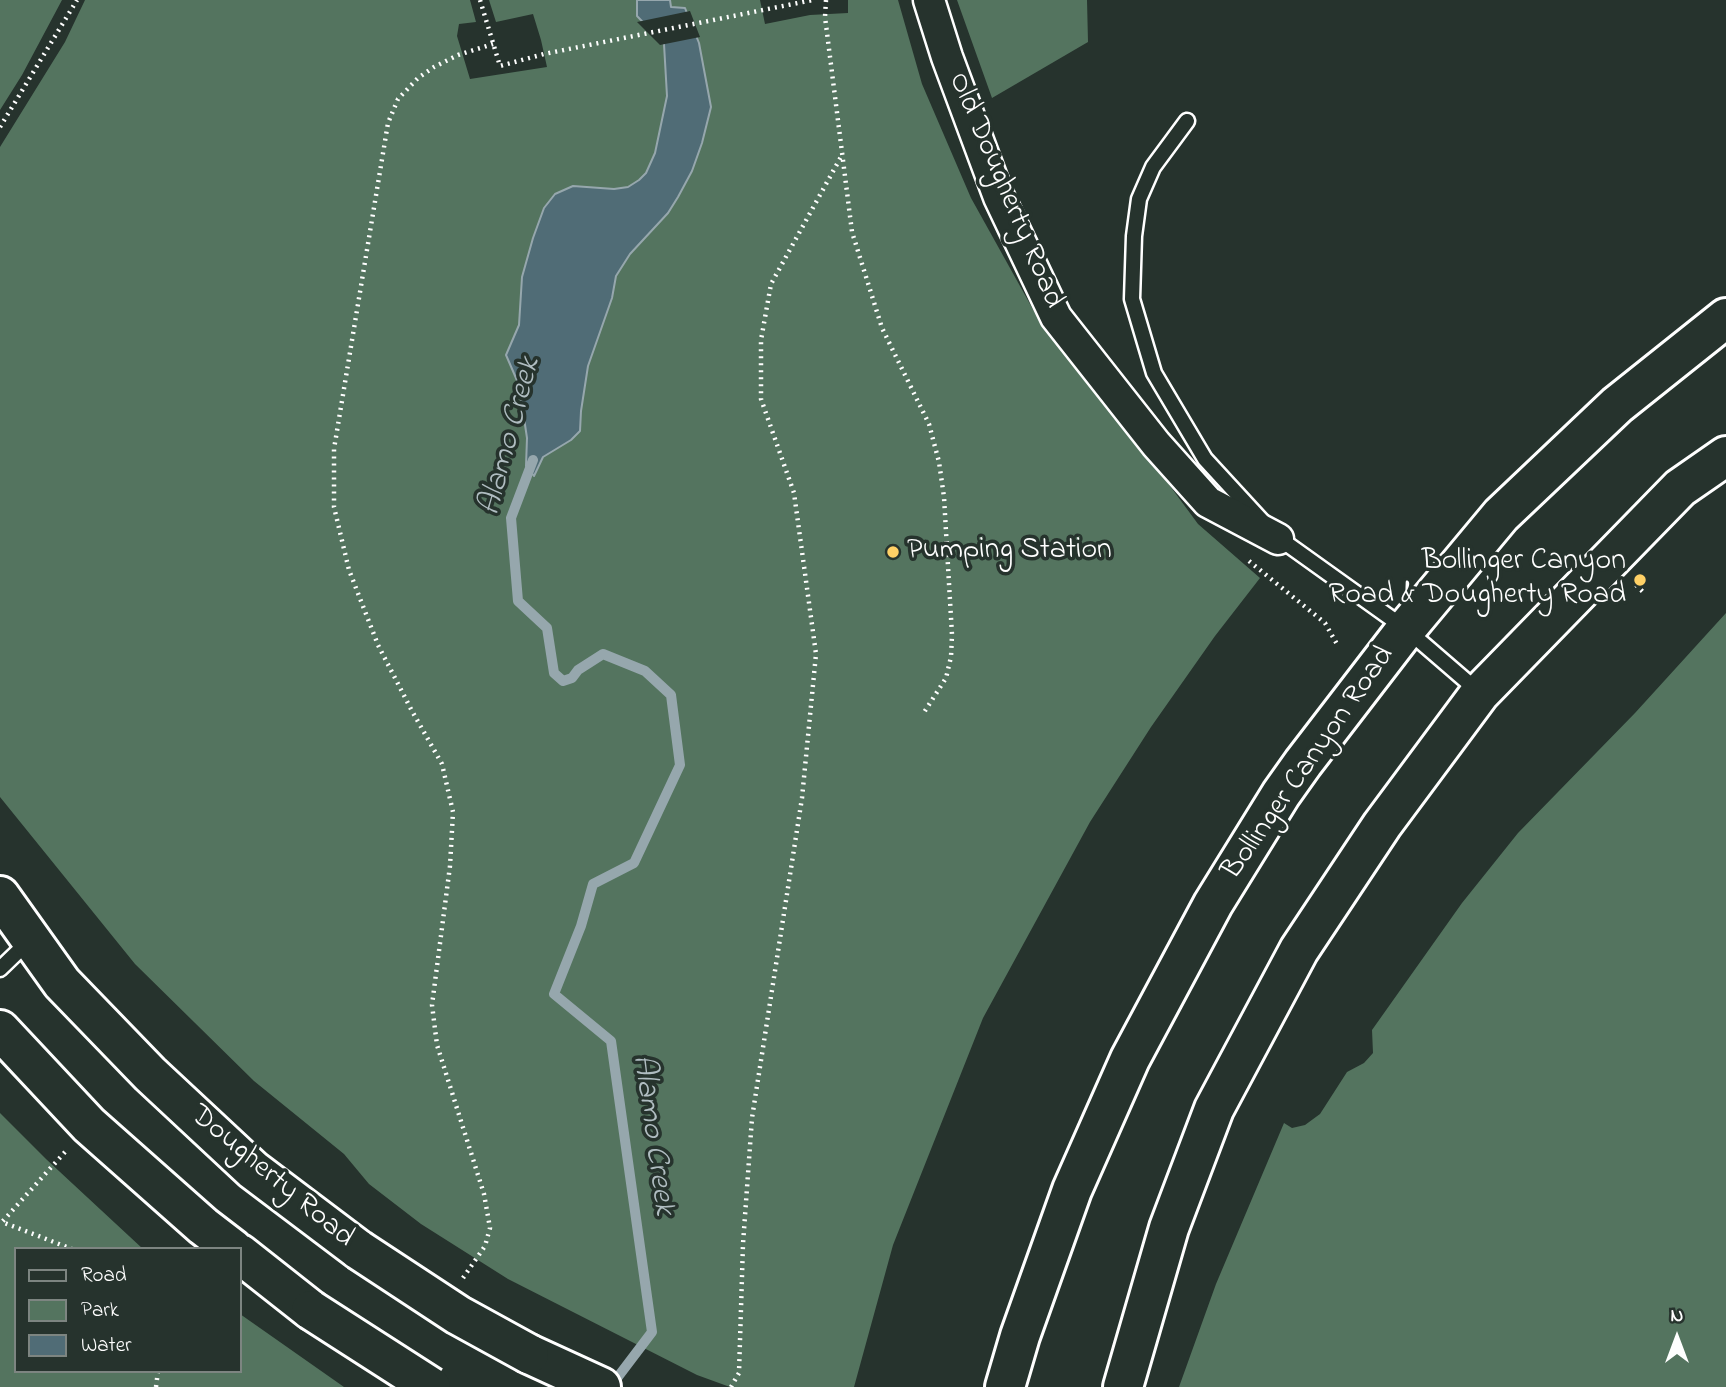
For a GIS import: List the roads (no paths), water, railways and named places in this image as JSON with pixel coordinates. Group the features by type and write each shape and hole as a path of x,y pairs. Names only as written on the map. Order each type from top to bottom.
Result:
{"main road":[{"name":"Bollinger Canyon Road","path":"1005,1387 1020,1336 1072,1190 1130,1059 1213,904 1281,794 1406,629 1501,515 1617,404 1726,318"},
{"path":"1123,1387 1169,1228 1214,1110 1299,950 1382,825 1480,693 1680,488 1726,456"},
{"name":"Dougherty Road","path":"0,896 62,984 150,1074 253,1170 359,1251 458,1315 529,1354 601,1387"},
{"path":"0,1030 89,1125 230,1247"},
{"path":"242,1256 311,1310 431,1387"}],"street":[{"name":"Old Dougherty Road","path":"929,0 947,57 999,197 1056,317 1156,444 1209,502 1278,539"}],"lane":[{"path":"1187,121 1153,167 1139,199 1134,236 1132,299 1154,373 1205,459 1278,539"},
{"name":"Old Dougherty Road","path":"1278,539 1406,629 1480,693"},
{"path":"0,969 31,939"}],"water":[{"path":"637,0 670,0 671,7 685,8 699,43 711,107 692,171 678,197 668,213 630,254 616,276 612,298 588,366 580,431 571,440 543,457 534,476 526,466 527,438 519,385 506,355 519,325 522,277 544,208 555,194 573,186 614,189 628,187 646,173 655,153 667,96 664,44 637,16"}],"waterway":[{"name":"Alamo Creek","path":"533,460 511,518 518,601 547,628 554,673 563,681 572,678 578,670 603,654 645,671 671,695 680,765 634,863 593,884 581,926 554,994 611,1041 652,1332 611,1386"}],"place":[{"name":"Pumping Station","path":"893,552"},
{"name":"Bollinger Canyon Road & Dougherty Road","path":"1640,580"}]}
